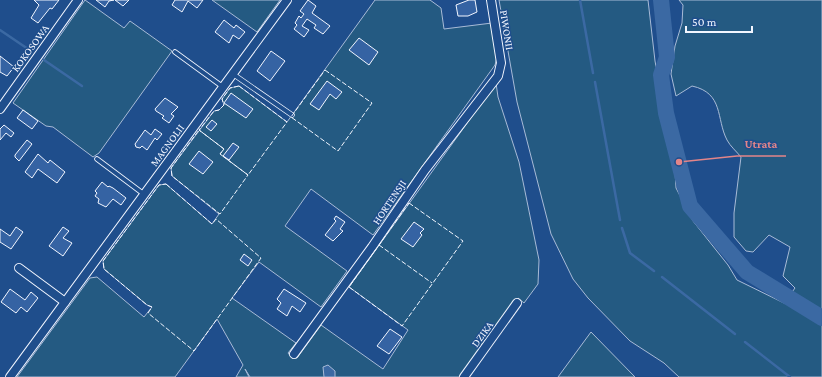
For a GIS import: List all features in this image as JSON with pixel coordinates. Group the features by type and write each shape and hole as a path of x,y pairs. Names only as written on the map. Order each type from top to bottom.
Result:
{"street":[{"name":"KOKOSOWA","path":"0,109 78,0"},
{"name":"MAGNOLII","path":"10,377 287,0"},
{"name":"PIWONII","path":"491,0 501,63"},
{"name":"HORTENSJI","path":"294,354 372,247 424,170 493,84 498,76 501,63"},
{"path":"18,268 65,302"},
{"name":"DZIKA","path":"464,377 518,303"}],"lane":[{"path":"175,52 223,87"},
{"path":"233,74 292,115"},
{"path":"97,159 145,195"}],"shaded area":[{"path":"85,0 124,28 130,21 172,51 99,153 93,157 53,127 46,126 13,103"},
{"path":"212,0 280,0 257,32"},
{"path":"375,0 430,0 441,8 444,29 492,23 498,53 495,65 373,235 311,189 285,226 347,271 321,307 259,262 232,298 296,343 288,353 292,358 297,358 321,325 383,369 408,330 349,287 496,83 498,97 519,162 539,260 538,284 524,303 518,298 459,377 250,377 245,369 249,377 236,377 243,365 217,319 175,377 17,377 90,278 97,277 144,317 152,307 147,305 104,269 103,261 159,185 166,184 212,224 219,214 172,176 171,168 214,111 219,110 224,105 222,99 230,88 239,86 287,122"},
{"path":"499,0 648,0 655,61 675,171 676,188 693,221 728,265 737,280 784,303 795,288 783,276 790,247 769,235 753,252 746,251 734,237 734,213 741,157 727,140 714,101 709,94 702,89 692,86 676,96 671,74 675,46 682,23 683,5 679,0 822,0 822,377 679,377 664,363 630,341 588,298 573,279 551,234 517,102"},
{"path":"591,332 635,377 558,377"},
{"path":"328,365 335,371 335,377 324,377 323,367"}],"building":[{"path":"34,0 59,0 52,9 50,8 38,23 31,18 39,5"},
{"path":"96,0 114,0 109,1 105,7"},
{"path":"115,0 129,0 123,6"},
{"path":"175,0 203,0 197,8 188,1 182,12 172,5"},
{"path":"308,0 316,6 312,13 330,26 323,34 314,28 316,25 307,19 302,26 309,30 304,37 294,29 297,25 295,23 299,16 301,18 304,14 300,11"},
{"path":"469,0 475,0 477,12 468,16 458,16 456,5"},
{"path":"224,20 234,28 236,25 245,32 239,39 233,35 229,43 215,32"},
{"path":"359,38 378,52 369,65 349,50"},
{"path":"271,51 285,61 270,81 257,71"},
{"path":"0,56 14,67 7,76 0,72"},
{"path":"327,81 342,92 336,99 330,94 319,110 310,104"},
{"path":"231,93 253,109 246,118 224,103"},
{"path":"165,98 178,107 171,114 174,116 169,123 162,118 164,116 155,109"},
{"path":"23,110 38,121 32,129 17,118"},
{"path":"212,120 217,124 211,131 206,127"},
{"path":"4,125 14,133 11,137 6,133 0,140 0,129"},
{"path":"155,129 162,134 157,140 155,138 147,150 142,146 140,148 136,147 135,144 145,130 151,135"},
{"path":"27,140 32,144 19,161 15,155"},
{"path":"233,143 239,147 229,160 223,156"},
{"path":"199,151 213,162 203,174 189,164"},
{"path":"38,154 48,163 50,160 65,172 57,183 38,169 32,178 25,172"},
{"path":"102,182 126,198 121,205 113,199 106,207 98,203 99,199 95,196 97,193 95,191"},
{"path":"336,216 345,222 340,229 343,231 333,241 325,235 336,221 334,219"},
{"path":"414,222 424,229 420,233 422,235 413,247 401,239"},
{"path":"16,227 23,232 11,249 0,242 0,229 10,236"},
{"path":"63,227 69,231 63,238 72,243 63,256 49,246"},
{"path":"244,254 252,260 248,266 240,260"},
{"path":"10,289 25,300 31,292 38,298 27,312 21,307 16,313 1,302"},
{"path":"284,289 306,303 300,312 292,306 287,316 277,309 281,303 277,299"},
{"path":"390,329 402,337 389,354 377,346"}],"waterway":[{"path":"580,0 593,73"},
{"path":"661,0 667,57 661,75 666,113 690,206 747,272 822,318"},
{"path":"0,30 31,51"},
{"path":"44,60 82,86"},
{"path":"595,82 620,220"},
{"path":"622,228 630,253 654,271"},
{"path":"662,277 735,334"},
{"path":"745,342 790,377"}],"fence":[{"path":"325,70 372,103 338,151 291,117 325,70"},
{"path":"239,86 287,122 248,175 220,154 224,149 199,130 214,111 219,110 224,105 222,99 230,88 239,86"},
{"path":"199,130 224,149 220,154 248,175 220,214 172,176 171,168 199,130"},
{"path":"166,184 212,224 216,219 261,258 194,351 148,313 152,307 147,305 104,269 103,261 159,185 166,184"},
{"path":"409,203 463,241 402,326 349,287 409,203"},
{"path":"379,245 432,283"}],"place":[{"name":"Utrata","path":"679,162"}]}
